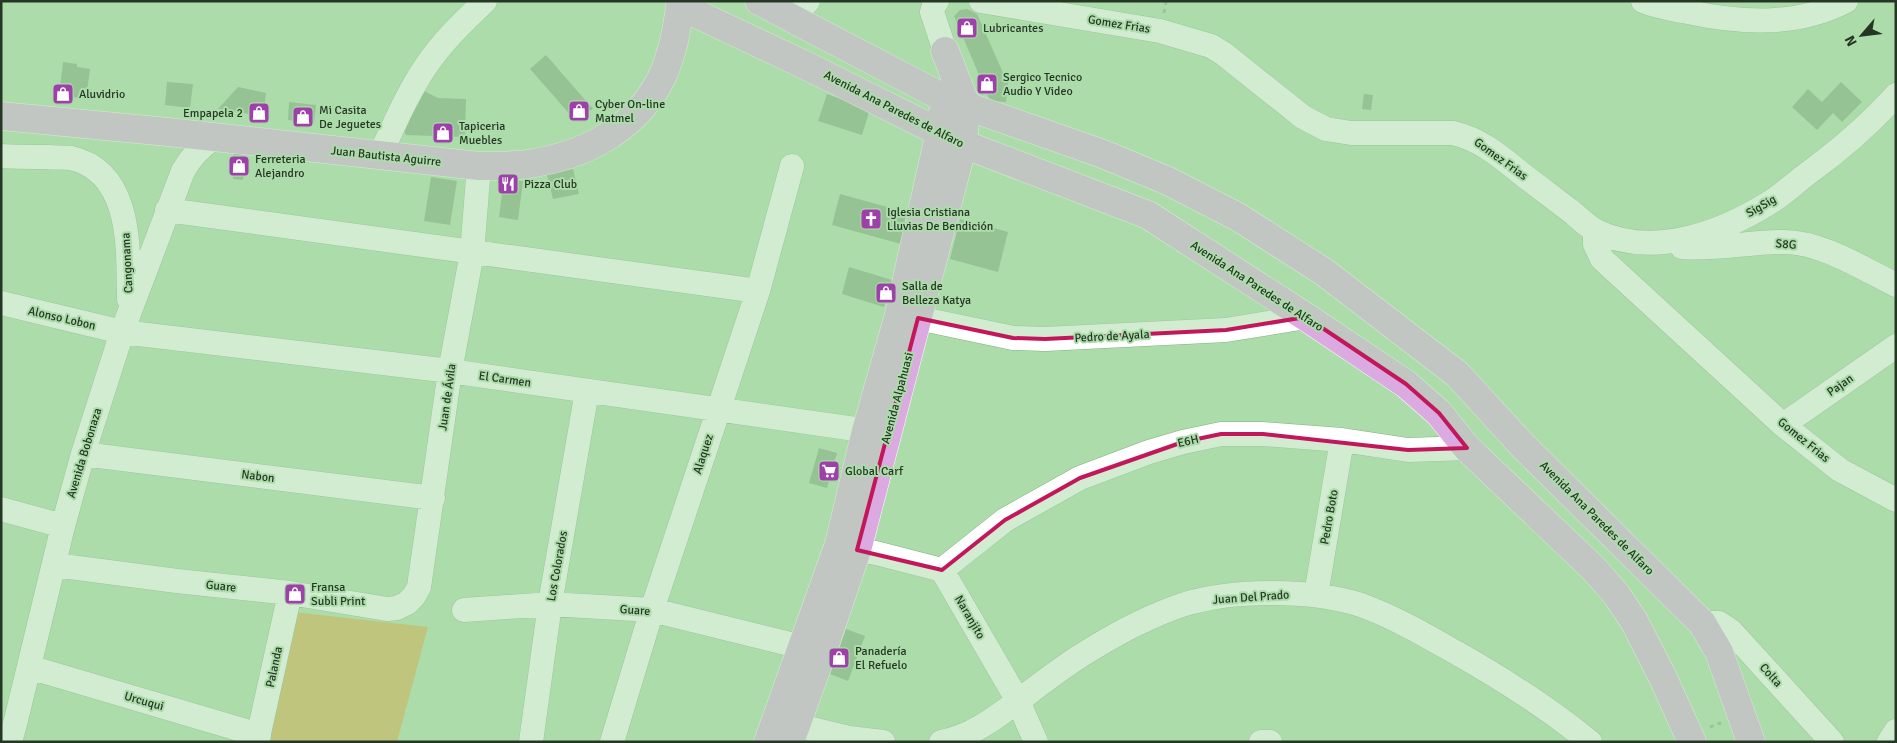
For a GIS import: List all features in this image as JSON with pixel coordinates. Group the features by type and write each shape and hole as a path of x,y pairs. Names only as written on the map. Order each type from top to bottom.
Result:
{"main road":[{"name":"Avenida Ana Paredes de Alfaro","path":"759,1 799,10 955,101 1103,154 1168,181 1238,217 1324,272 1457,374 1523,446 1702,622 1719,652 1751,742"},
{"name":"Juan Bautista Aguirre","path":"1,116 479,166 527,164 563,157 594,144 620,128 638,112 661,78 674,44 681,4"},
{"name":"Avenida Ana Paredes de Alfaro","path":"681,4 952,138 1148,215 1406,384 1439,413 1467,448 1594,570 1616,594 1634,621 1656,663 1690,738"},
{"name":"Avenida Alpahuasi","path":"768,742 918,318 952,138 955,101 945,51"},
{"name":"Avenida Alpahuasi","path":"792,734 857,550 898,318 952,138"}],"street":[{"path":"380,155 409,95 426,66 442,46 485,1"},
{"name":"Avenida Alpahuasi","path":"937,1 932,12 945,51"},
{"name":"Gomez Frias","path":"981,1 1160,31 1211,46 1224,54 1303,117 1326,129 1350,133 1453,133 1468,136 1488,147 1595,230 1595,244 1602,259 1784,425 1840,470 1896,500"},
{"path":"1643,1 1701,15 1748,21 1782,20 1807,16 1827,10 1846,1"},
{"name":"SigSig","path":"1595,230 1619,239 1656,243 1692,238 1718,228 1769,203 1887,115 1896,95"},
{"path":"168,132 175,144 183,171"},
{"name":"Avenida Bobonaza","path":"9,726 29,667 63,526 83,454 126,323 183,171 201,146 214,138"},
{"name":"Cangonama","path":"1,156 70,158 90,166 104,177 115,192 125,225 127,241 126,323"},
{"name":"Juan de Ávila","path":"386,609 397,608 406,604 419,587 450,371 472,253 479,166"},
{"name":"Alaquez","path":"612,742 652,610 758,291 792,166"},
{"path":"167,210 758,291"},
{"name":"S8G","path":"1670,241 1681,247 1697,249 1784,242 1824,249 1896,285"},
{"name":"Alonso Lobon","path":"1,303 126,323"},
{"name":"Pedro de Ayala","path":"918,318 1013,338 1045,339 1226,330 1306,317"},
{"name":"El Carmen","path":"126,323 877,433"},
{"name":"Pajan","path":"1784,425 1896,346"},
{"name":"Los Colorados","path":"531,742 550,604 588,391"},
{"name":"E6H","path":"942,570 1014,515 1080,478 1149,452 1183,442 1221,434 1263,434 1342,440 1408,450 1467,448"},
{"name":"Pedro Boto","path":"1316,595 1342,440"},
{"name":"Nabon","path":"83,454 433,498"},
{"path":"1,509 63,526"},
{"path":"857,550 942,570"},
{"name":"Guare","path":"55,565 290,593 386,609"},
{"name":"Naranjito","path":"942,570 1018,700 1036,742"},
{"name":"Palanda","path":"258,738 290,593"},
{"name":"Juan Del Prado","path":"941,742 987,724 1068,663 1120,632 1182,605 1215,598 1283,593 1316,595 1360,605 1406,624 1490,672 1553,712 1590,742"},
{"name":"Guare","path":"464,610 550,604 652,610 802,647"},
{"name":"Colta","path":"1702,622 1719,623 1731,631 1832,742"},
{"name":"Urcuqui","path":"29,667 258,738"},
{"path":"1889,742 1896,731"},
{"path":"792,734 883,742"},
{"path":"1261,742 1270,742"}],"path":[{"path":"1690,738 1742,715"}],"highlighted area":[{"path":"1306,317 1406,384 1439,413 1467,448 1408,450 1263,434 1221,434 1183,442 1080,478 1005,520 942,570 857,550 918,318 1013,338 1045,339 1226,330"}],"shaded area":[{"path":"294,612 428,627 397,742 267,742"}],"building":[{"path":"967,9 977,14 1008,84 1006,102 990,101 954,16 960,10"},
{"path":"546,55 593,109 574,119 530,69"},
{"path":"63,62 77,64 77,67 90,69 86,99 59,95"},
{"path":"167,82 193,84 190,108 165,105"},
{"path":"1841,82 1862,102 1842,122 1833,113 1817,130 1792,107 1808,89 1822,102"},
{"path":"238,87 266,93 263,116 218,109"},
{"path":"422,90 438,98 466,99 465,137 406,135 403,129"},
{"path":"827,94 870,109 862,135 818,121"},
{"path":"1364,94 1373,95 1371,110 1362,109"},
{"path":"289,102 316,105 314,123 288,120"},
{"name":"Ferreteria Alejandro","path":"234,153 245,153 243,180 233,179"},
{"path":"573,169 579,194 553,199 547,175"},
{"path":"431,177 457,181 450,225 424,221"},
{"path":"504,179 523,181 518,220 499,217"},
{"name":"Iglesia Cristiana Lluvias De Bendición","path":"840,194 909,213 901,244 832,225"},
{"path":"960,219 1008,232 998,272 950,259"},
{"path":"849,267 892,280 884,307 842,294"},
{"path":"819,448 837,453 827,488 809,483"},
{"path":"846,629 865,636 848,681 830,674"}],"place":[{"name":"Lubricantes","path":"967,28"},
{"name":"Sergico Tecnico Audio Y Video","path":"987,84"},
{"name":"Aluvidrio","path":"63,94"},
{"name":"Cyber On-line Matmel","path":"579,111"},
{"name":"Empapela 2","path":"259,113"},
{"name":"Mi Casita De Jeguetes","path":"303,117"},
{"name":"Tapiceria Muebles","path":"443,133"},
{"name":"Ferreteria Alejandro","path":"239,166"},
{"name":"Pizza Club","path":"508,184"},
{"name":"Iglesia Cristiana Lluvias De Bendición","path":"871,219"},
{"name":"Salla de Belleza Katya","path":"886,293"},
{"name":"Global Carf","path":"829,471"},
{"name":"Fransa Subli Print","path":"295,594"},
{"name":"Panadería El Refuelo","path":"839,658"}]}
